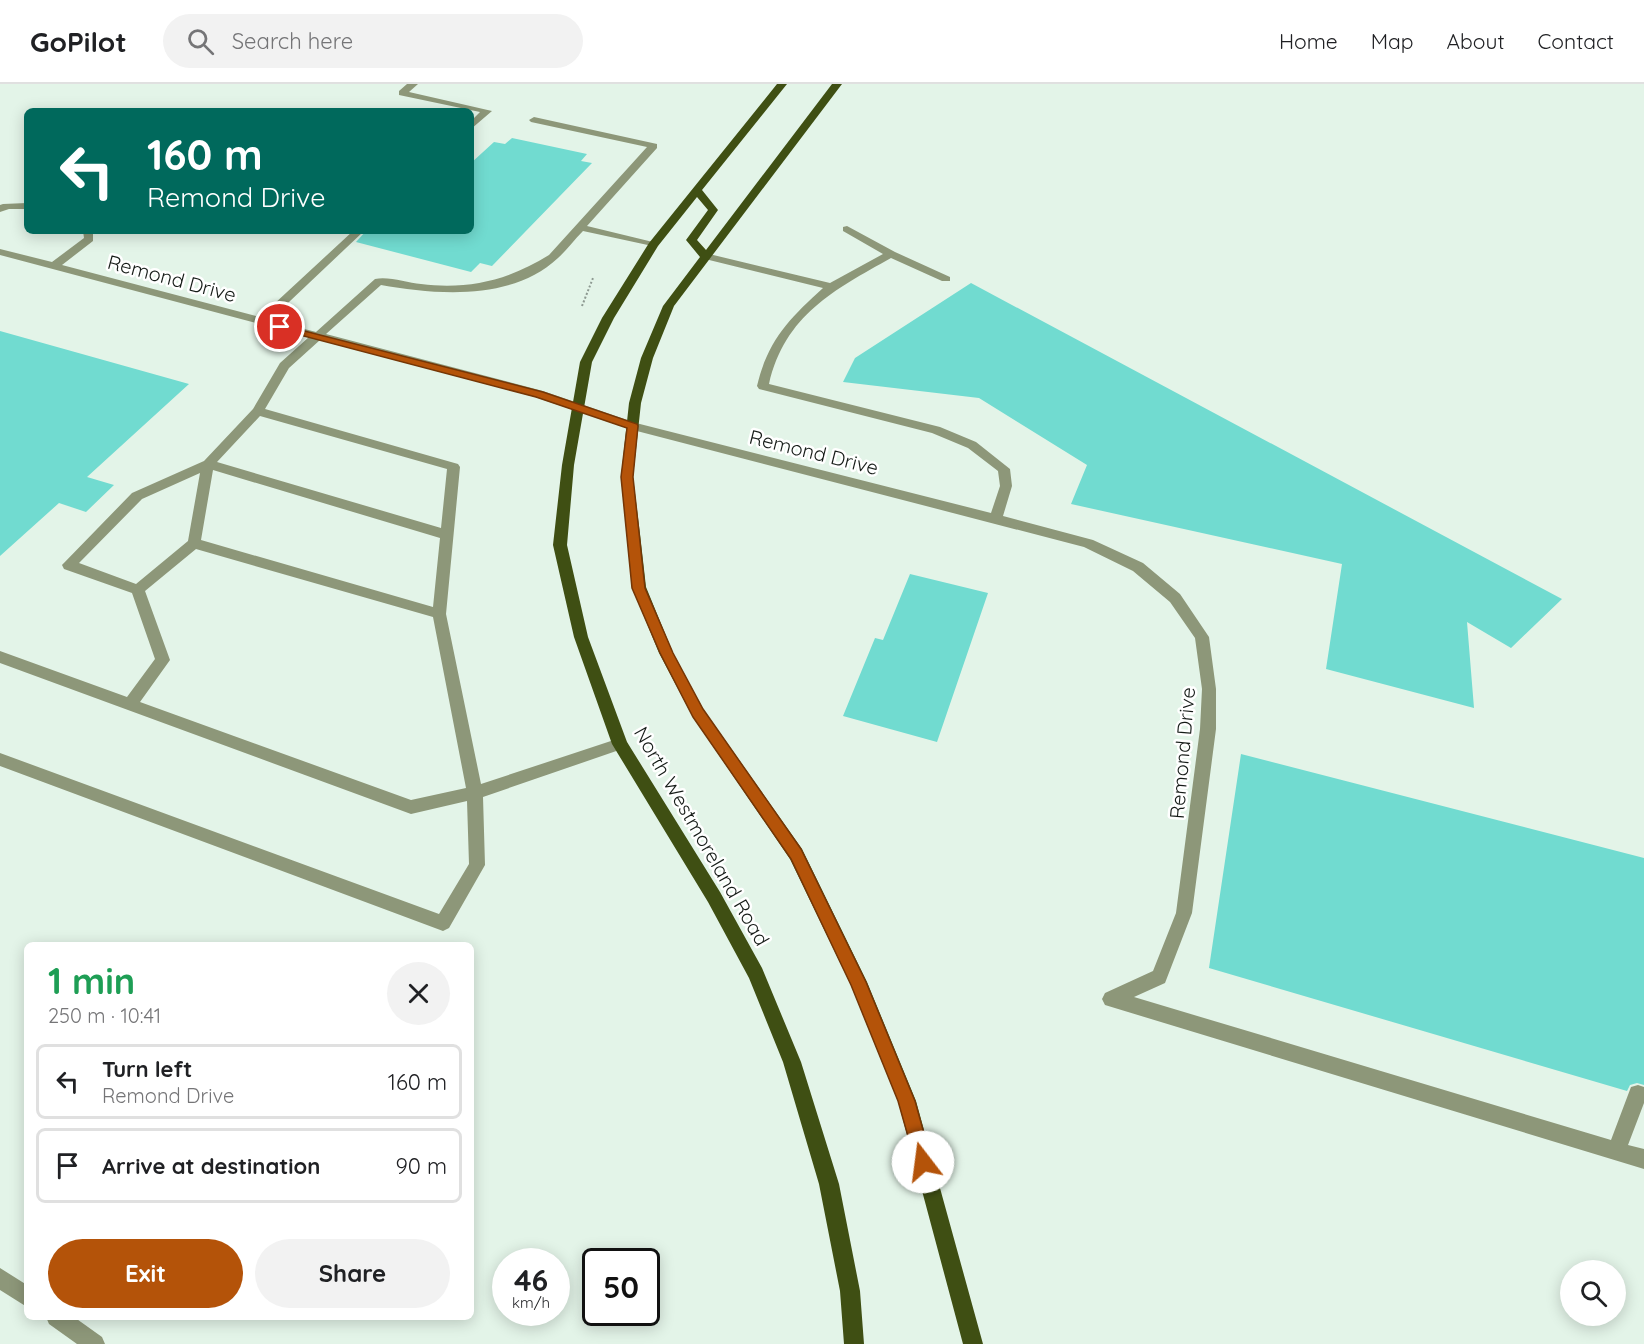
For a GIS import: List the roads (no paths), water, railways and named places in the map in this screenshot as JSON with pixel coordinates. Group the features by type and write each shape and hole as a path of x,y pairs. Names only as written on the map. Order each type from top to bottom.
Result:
{"main road":[{"name":"North Westmoreland Road","path":"782,84 653,245 608,318 586,363 568,465 560,545 581,637 620,744 709,888 746,954 792,1062 829,1184 850,1291 854,1344"},
{"path":"837,84 669,306 651,348 635,403 627,477 639,588 666,653 698,713 796,854 858,982 907,1101 973,1344"},
{"path":"697,190 713,210 691,240 705,256"}],"street":[{"path":"413,84 402,93 473,108"},
{"path":"474,108 487,111 474,123"},
{"path":"138,590 69,565 137,496 208,464 258,411 285,366 379,281 411,288 455,290 505,283 533,272 553,257 654,146 534,120"},
{"path":"0,209 7,206 24,206"},
{"path":"580,227 653,245"},
{"path":"847,229 891,254 946,279"},
{"path":"54,266 89,238 88,234"},
{"path":"261,322 356,234"},
{"name":"Remond Drive","path":"0,252 539,394 633,426 996,517 1088,543 1138,567 1176,598 1202,637 1209,689 1208,729 1184,913 1159,977 1111,999 1616,1151"},
{"path":"891,254 831,287 781,337 768,361 763,386 936,430 972,445 1004,469 1006,486 996,517"},
{"path":"705,256 831,287"},
{"path":"0,759 443,923 477,865 475,793 439,614 454,466 258,411"},
{"path":"208,464 447,535"},
{"path":"138,590 194,543 208,464"},
{"path":"194,543 439,614"},
{"path":"130,704 163,660 138,590"},
{"path":"0,657 411,807 475,793 620,744"},
{"path":"1638,1094 1616,1151 1644,1159"},
{"path":"0,1278 24,1295"},
{"path":"60,1320 95,1344"}]}
